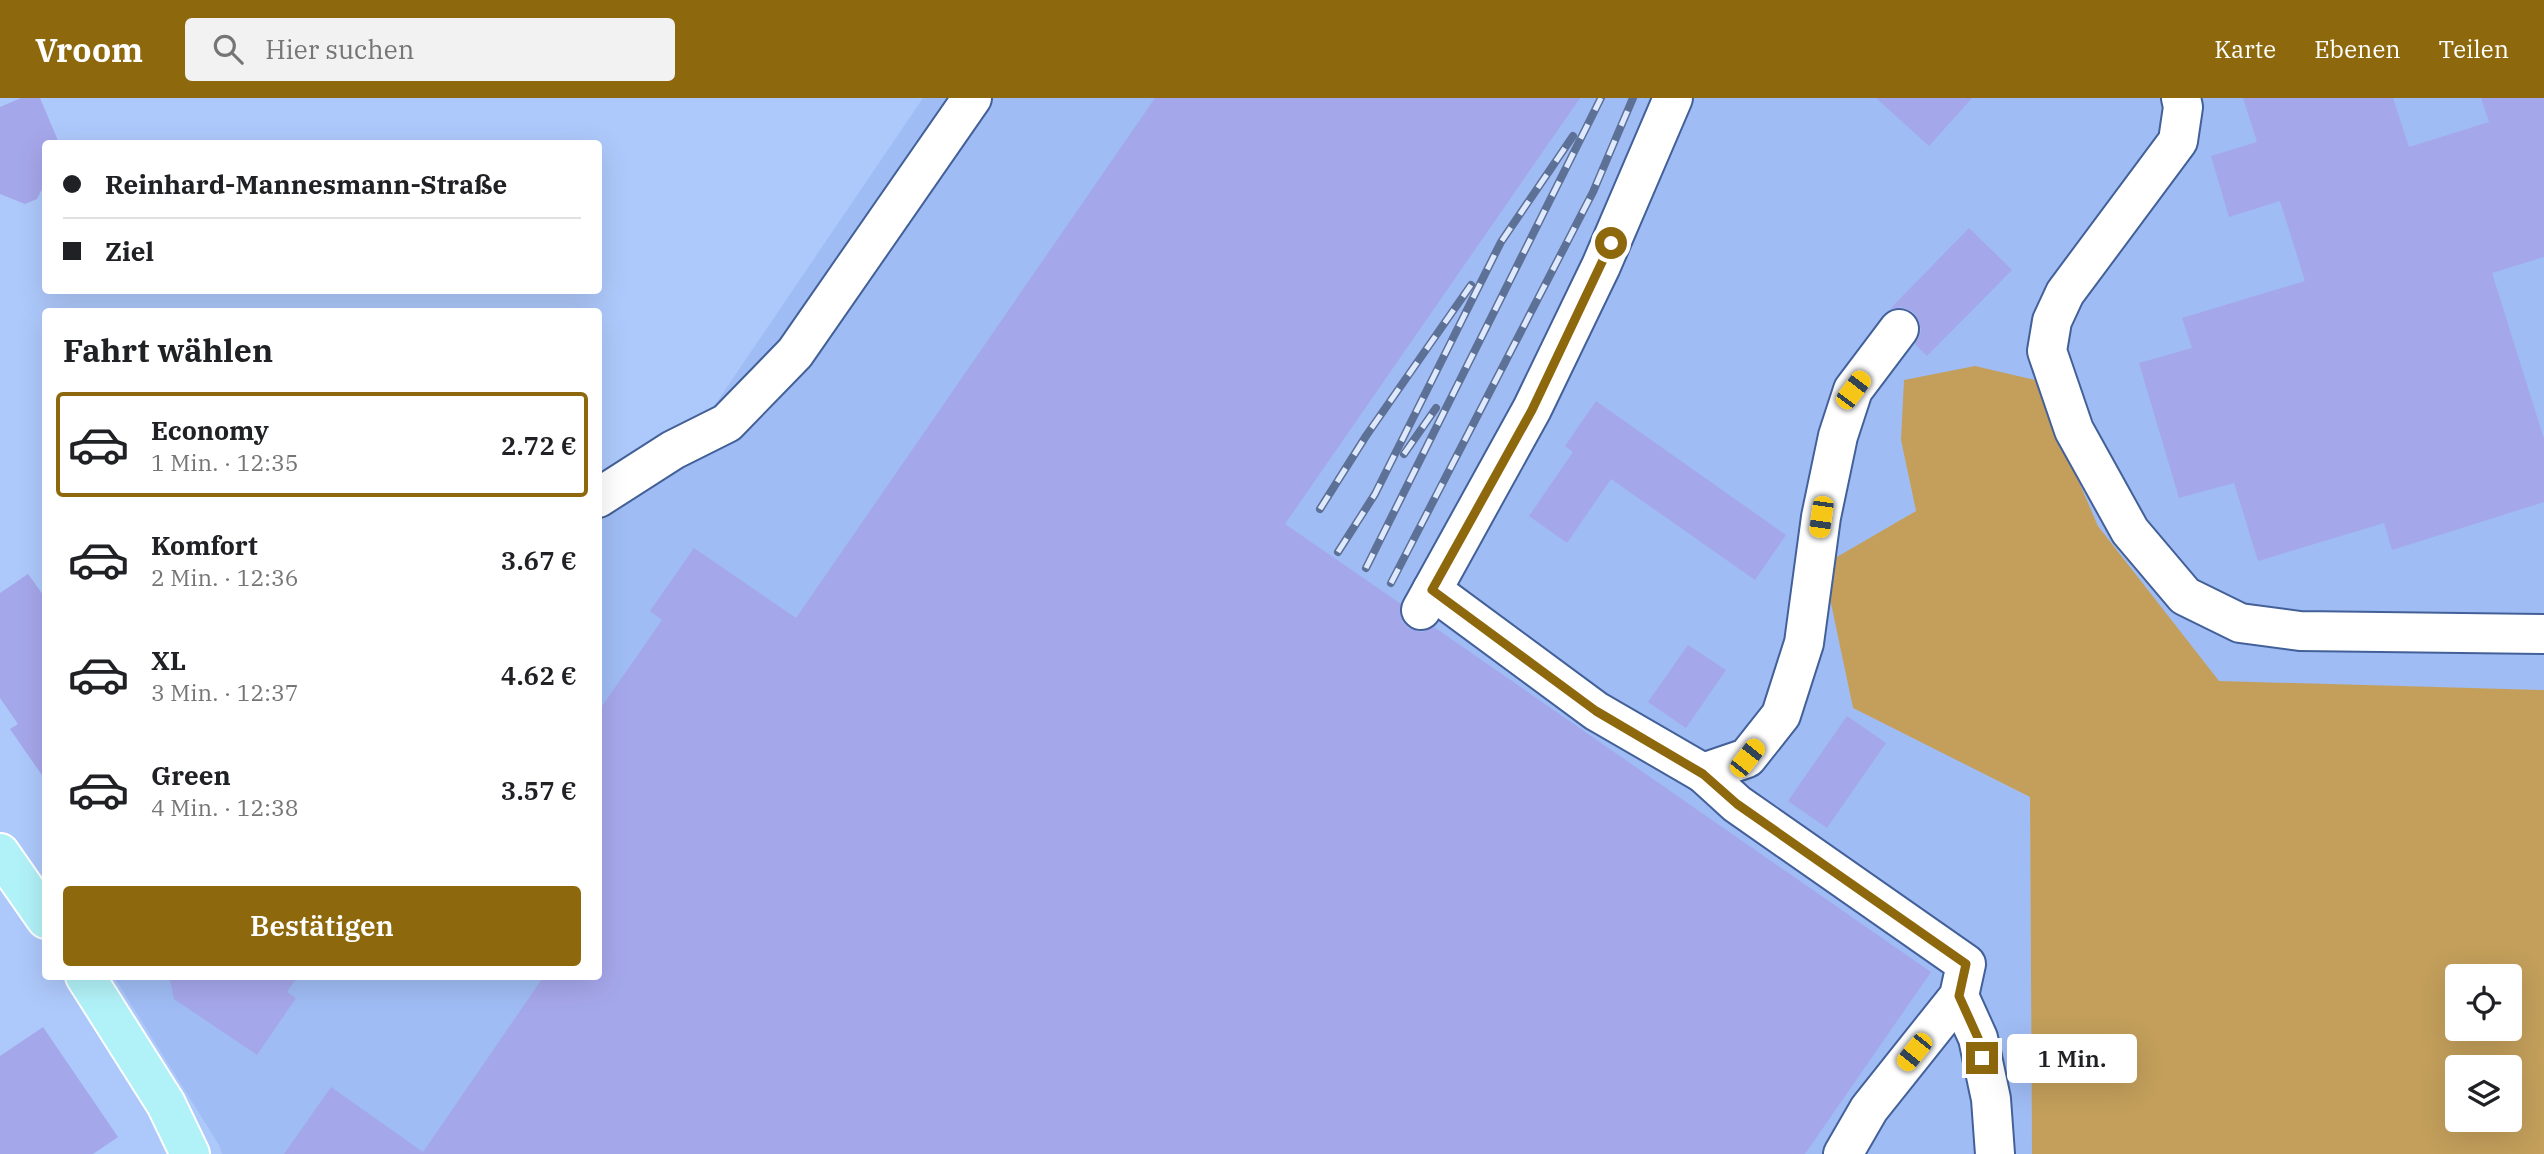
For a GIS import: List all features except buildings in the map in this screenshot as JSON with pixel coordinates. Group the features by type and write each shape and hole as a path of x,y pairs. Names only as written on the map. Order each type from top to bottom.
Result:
{"main road":[{"path":"0,852 42,913"},
{"path":"88,980 166,1104 190,1154"}],"street":[{"path":"602,495 673,450 727,423 795,353 972,98"},
{"path":"1673,98 1601,266 1532,410 1426,600 1596,711 1703,774 1737,804 1966,964 1959,996 1869,1109 1843,1154"},
{"path":"2181,98 2183,107 2178,141 2065,293 2052,321 2047,351 2074,430 2130,531 2185,596 2240,623 2300,631 2544,634"},
{"path":"1703,774 1747,758 1781,715 1804,643 1821,517 1838,436 1853,390 1899,329"},
{"path":"1959,996 1978,1038 1991,1099 1995,1154"}],"shaded area":[{"path":"923,98 2544,98 2544,690 2219,682 2098,526 2035,380 1901,440 1916,511 1824,565 1853,708 2030,797 2032,1154 222,1154 219,1145 116,980 602,980 602,486 708,415"},
{"path":"1975,366 2035,380 2098,526 2219,681 2544,690 2544,1154 2032,1154 2030,797 1853,708 1823,565 1916,511 1901,440 1904,380"}],"railway":[{"path":"1366,568 1601,98"},
{"path":"1391,583 1593,192 1633,98"},
{"path":"1338,552 1375,494 1501,242 1573,136"},
{"path":"1320,509 1366,436 1471,285"},
{"path":"1404,454 1436,408"}],"route":[{"path":"1611,243 1532,410 1432,590 1596,711 1703,774 1737,804 1966,964 1959,996 1978,1038 1982,1058"}]}
